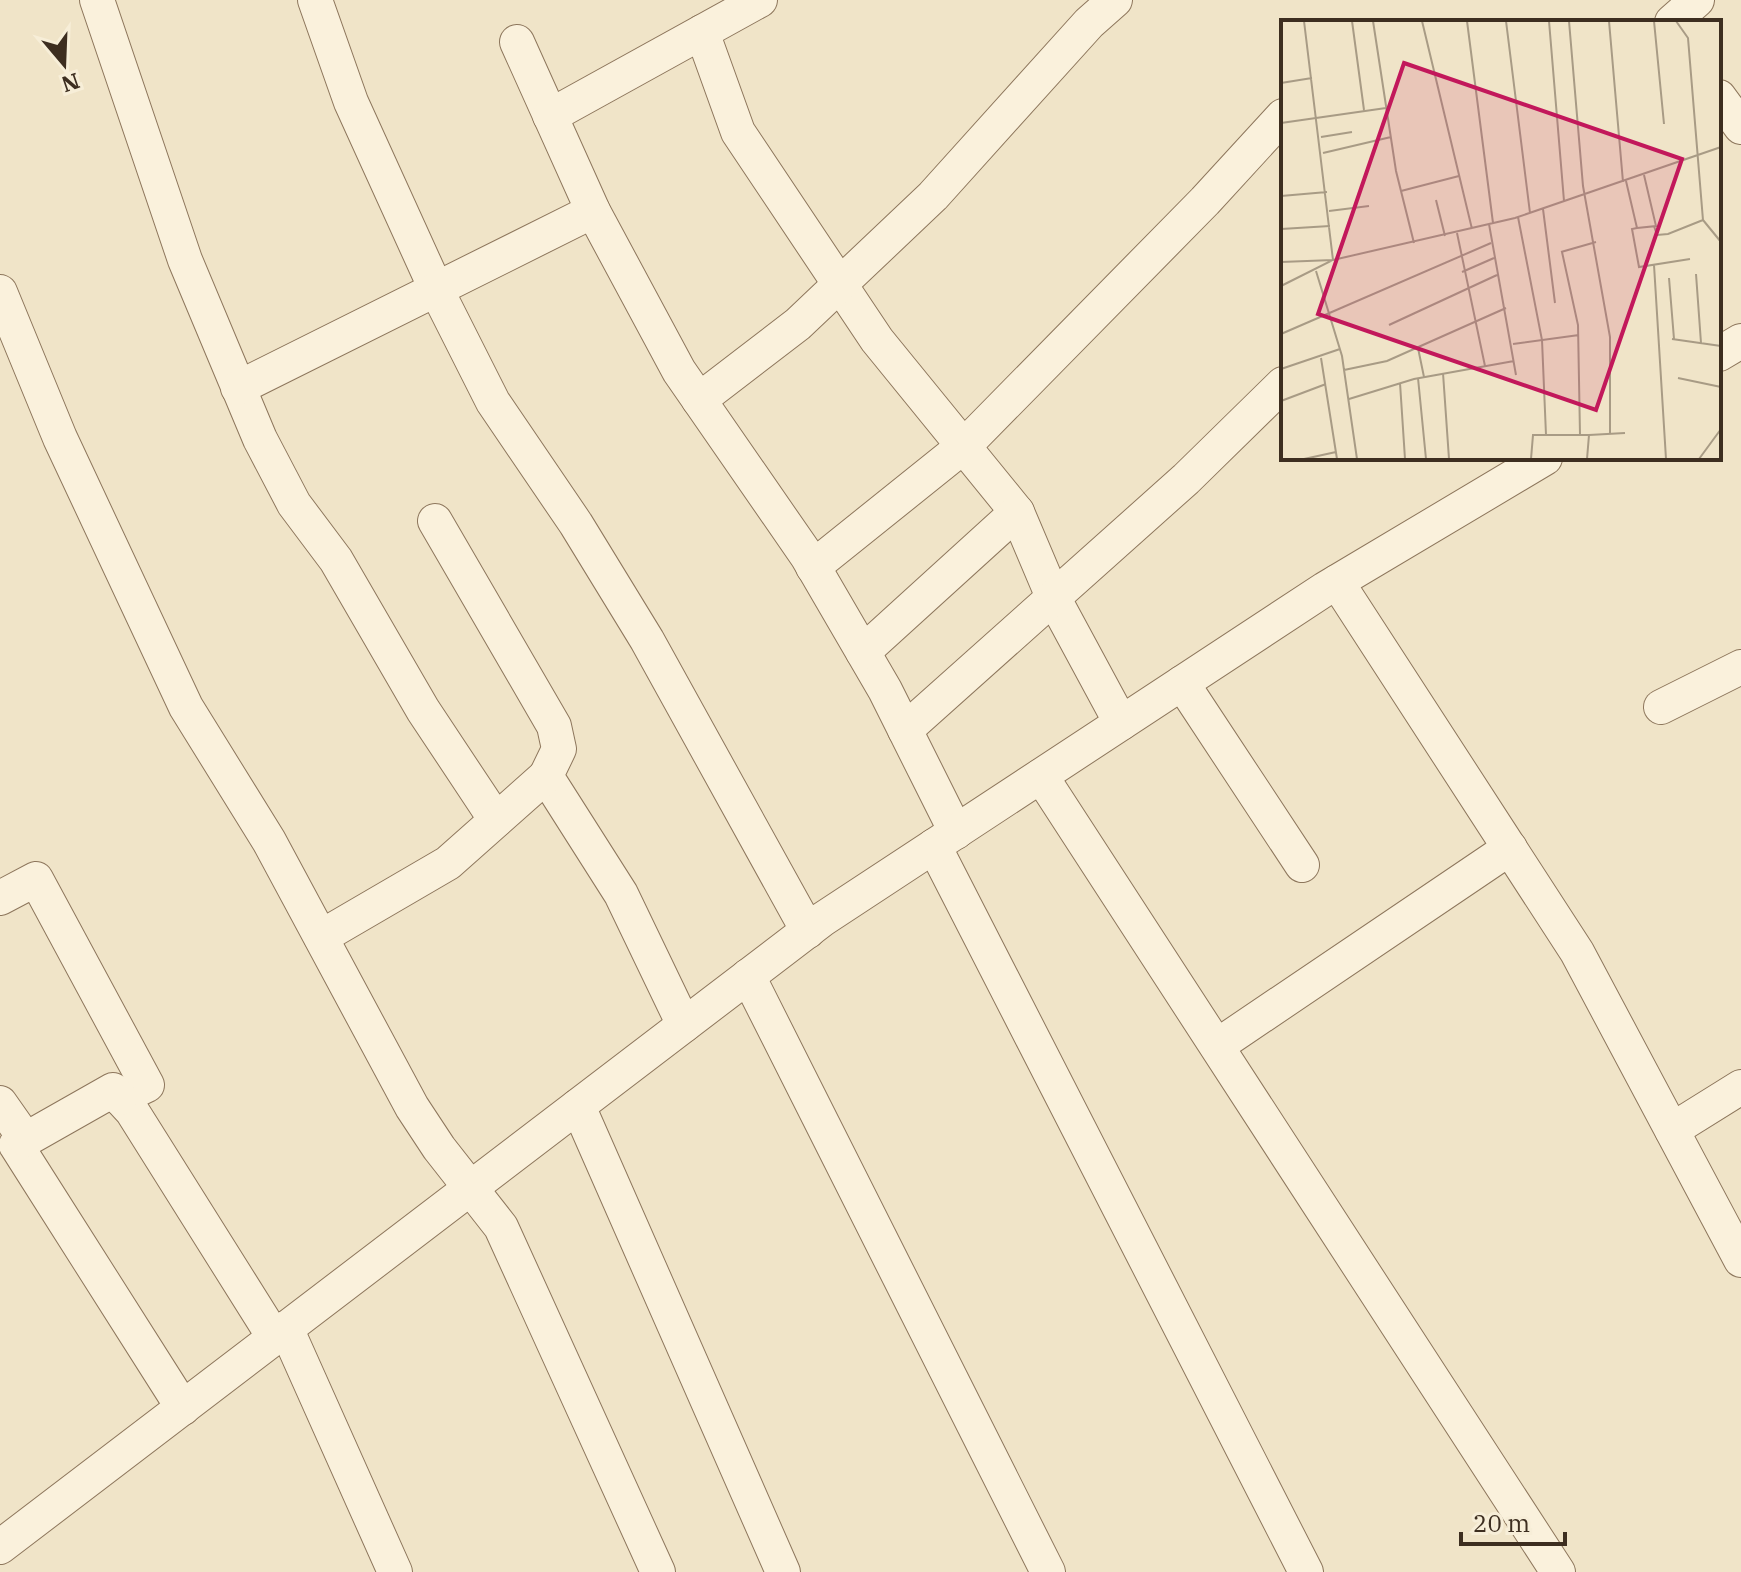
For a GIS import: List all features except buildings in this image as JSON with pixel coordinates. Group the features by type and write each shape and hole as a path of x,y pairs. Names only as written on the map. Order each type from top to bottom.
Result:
{"street":[{"path":"97,0 185,260 260,439 294,504 336,560 423,710 496,820"},
{"path":"315,0 351,102 436,289 493,402 576,524 647,640 808,931"},
{"path":"550,116 760,0"},
{"path":"699,400 798,324 933,196 1089,23 1114,0"},
{"path":"1653,0 1668,20"},
{"path":"1672,20 1697,0"},
{"path":"702,32 738,132 877,340 1017,512 1053,597 1121,723"},
{"path":"517,42 593,211 699,400 813,567 905,730 945,839 1306,1572"},
{"path":"1721,100 1741,127"},
{"path":"813,567 965,445 1194,213 1281,118"},
{"path":"238,388 593,211"},
{"path":"0,292 60,438 186,707 269,841 412,1107 501,1227 658,1572"},
{"path":"1721,353 1741,341"},
{"path":"905,730 1186,479 1281,386"},
{"path":"0,1547 808,931 1337,582 1542,460"},
{"path":"863,652 1017,512"},
{"path":"321,937 448,863 546,776 559,749 554,726 435,521"},
{"path":"1337,582 1577,952 1741,1260"},
{"path":"1661,707 1741,667"},
{"path":"1182,683 1302,865"},
{"path":"546,776 621,894 684,1025"},
{"path":"1041,776 1558,1572"},
{"path":"1217,1046 1510,848"},
{"path":"0,898 36,879 147,1085 120,1098"},
{"path":"748,976 1048,1572"},
{"path":"1672,1130 1741,1087"},
{"path":"183,1408 16,1145 113,1090 132,1111 280,1333 395,1572"},
{"path":"0,1103 26,1140"},
{"path":"578,1106 783,1572"}]}
